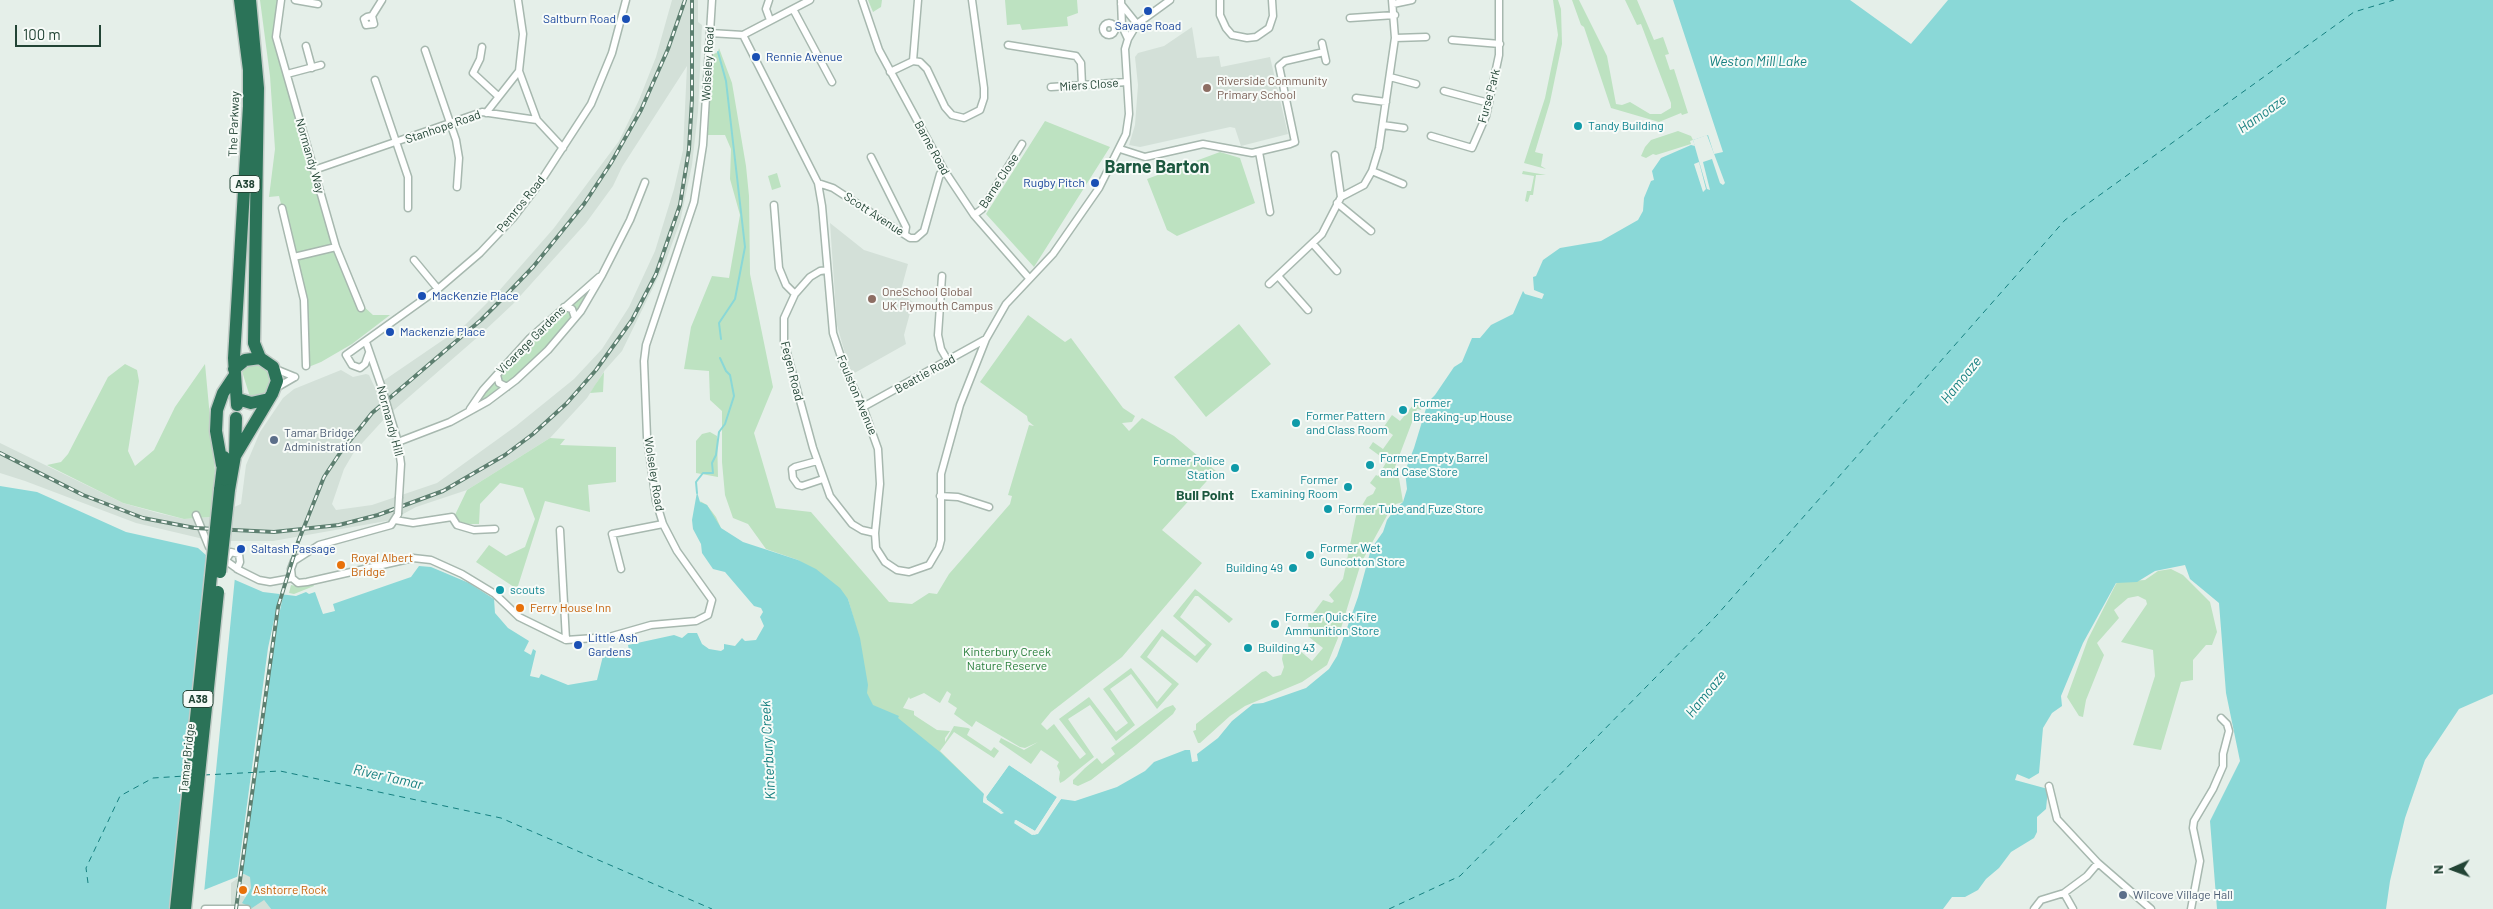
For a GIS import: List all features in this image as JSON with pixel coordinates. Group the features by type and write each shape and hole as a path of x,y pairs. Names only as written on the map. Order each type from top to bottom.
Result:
{"highway":[{"name":"The Parkway","path":"235,372 248,134 249,70 240,0"},
{"name":"The Parkway","path":"250,0 258,88 254,343 260,358"},
{"path":"260,358 273,368 277,381 276,388 269,400 251,403 238,402 235,372 245,360 260,358"},
{"name":"A38","path":"176,909 224,490 217,438 217,410 223,393 235,372"},
{"name":"A38","path":"224,490 235,456 269,400"},
{"name":"A38","path":"222,466 224,452 235,424 235,456"},
{"name":"Tamar Bridge","path":"185,909 224,490"}],"street":[{"name":"Normandy Way","path":"282,0 276,37 336,247 361,308"},
{"path":"295,0 318,5"},
{"path":"372,16 382,0"},
{"path":"518,0 523,34 519,71 537,120 563,148"},
{"name":"Pemros Road","path":"346,355 438,289 480,253 513,218 563,148 591,104 602,80 619,31 626,0"},
{"name":"Wolseley Road","path":"566,640 609,637 651,625 696,621 708,615 712,609 710,595 682,559 662,524 652,475 647,437 644,361 646,345 694,202 703,136 712,0"},
{"path":"769,0 766,9 770,20"},
{"path":"710,33 743,35 810,0"},
{"name":"Barne Road","path":"862,0 879,50 944,170 974,216 1029,278"},
{"path":"913,61 918,0"},
{"path":"890,72 913,61 920,62 927,69 945,107 952,115 964,118 980,110 984,98 984,88 977,20 972,0"},
{"path":"1121,2 1124,32 1128,39 1137,24 1170,0"},
{"path":"1220,0 1220,14 1226,28 1232,35 1247,38 1256,37 1269,28 1273,16 1272,0"},
{"path":"1269,284 1313,244 1327,226 1341,197 1364,185 1372,172 1383,125 1395,38 1393,2 1412,0"},
{"name":"Furse Park","path":"1431,136 1472,148 1489,103 1500,44 1499,0"},
{"path":"1121,2 1137,24"},
{"path":"793,9 832,82"},
{"path":"1113,24 1121,13"},
{"path":"1350,18 1395,15"},
{"name":"Foulston Avenue","path":"743,35 818,183 822,206 834,333 838,354 875,436 880,464 874,533 876,548 885,562 897,570 909,572 930,565 941,540 941,474 965,389 986,339 1006,304 1053,254 1074,227 1099,188 1120,149 1126,134 1129,114 1125,50 1128,39"},
{"path":"1395,38 1426,37"},
{"path":"1452,40 1500,44"},
{"path":"1322,43 1326,61"},
{"path":"1008,45 1076,56 1081,63 1082,85"},
{"path":"306,46 312,68"},
{"path":"482,47 480,60 473,73 498,96"},
{"path":"425,50 451,124 460,158 457,187"},
{"path":"1120,149 1145,157 1203,144 1212,144 1241,152 1259,152 1295,142 1280,63 1324,52"},
{"path":"287,74 321,66"},
{"path":"486,112 519,71"},
{"path":"1390,77 1416,84"},
{"path":"375,80 408,177 408,208"},
{"name":"Miers Close","path":"1051,87 1127,82"},
{"path":"1444,90 1489,103"},
{"path":"1356,98 1386,102"},
{"name":"Stanhope Road","path":"314,170 486,112 537,120"},
{"path":"1383,125 1404,128"},
{"name":"Barne Close","path":"974,216 982,209 1022,144"},
{"path":"1259,152 1270,212"},
{"path":"1335,155 1341,197"},
{"path":"871,157 906,228 905,233"},
{"name":"Scott Avenue","path":"818,183 833,188 910,238 916,238 924,231 940,174 944,170"},
{"path":"1372,172 1403,184"},
{"name":"Vicarage Gardens","path":"398,442 468,412 507,387 548,350 575,318 602,275 630,220 645,182"},
{"path":"1268,201 1276,200"},
{"path":"774,205 779,268 786,285 795,294"},
{"path":"1336,206 1371,231"},
{"path":"282,208 305,307 309,352 306,366"},
{"path":"1313,244 1337,271"},
{"path":"294,257 336,247"},
{"path":"414,260 438,289"},
{"name":"Fegen Road","path":"827,270 810,277 795,294 784,318 784,342 817,461 830,496 852,524 862,530 874,533"},
{"name":"Vicarage Gardens","path":"468,412 497,374 564,307 602,275"},
{"path":"942,276 938,335 941,349 948,362"},
{"path":"1278,276 1308,310"},
{"path":"564,307 572,309 575,318"},
{"name":"Beattie Road","path":"863,407 948,362 986,339"},
{"name":"Normandy Hill","path":"366,342 398,442 401,464 397,517"},
{"path":"364,366 369,353"},
{"name":"Normandy Hill","path":"346,355 352,365 357,368 364,366 375,372"},
{"path":"273,368 295,377 276,388"},
{"path":"497,374 499,384 507,387"},
{"path":"817,461 792,469 792,478 798,485 802,486 823,479"},
{"path":"940,496 958,497 989,506"},
{"path":"196,515 209,547 237,569 259,580 270,582 292,578 298,582 307,582 413,558 432,560 462,574 495,594 519,617 566,640 560,530"},
{"path":"292,578 291,569 294,561 320,544 384,528 391,525 397,517 413,523 452,517 457,525 474,530 495,529"},
{"path":"621,570 612,534 662,524"},
{"path":"226,560 231,552 239,554 240,562 237,569"},
{"path":"2191,909 2200,862 2193,828 2194,821 2213,790 2223,766 2223,754 2228,730 2227,724 2221,718"},
{"path":"2049,786 2057,819 2098,863 2150,909"},
{"path":"2034,909 2041,900 2064,893 2087,876 2098,863"},
{"path":"2064,893 2073,909"},
{"path":"205,909 240,907 247,909"}],"shaded area":[{"path":"672,0 698,0 698,22 702,25 698,112 692,165 680,222 665,263 622,351 605,370 587,398 550,438 467,490 416,507 392,520 273,541 212,541 136,523 0,473 0,443 123,503 158,513 184,519 211,517 241,504 246,465 260,432 283,398 294,389 341,370 353,377 369,375 376,390 383,381 465,325 498,292 554,228 619,141 639,100 656,57","holes":["687,66 683,150 674,189 655,251 629,307 602,349 574,379 516,426 437,483 372,505 336,510 332,504 344,469 354,452 386,417 513,304 586,223 613,186 622,167"]},
{"name":"Riverside Community Primary School","path":"1192,27 1197,58 1219,56 1221,67 1270,57 1288,134 1241,146 1235,128 1230,127 1140,147 1129,145 1135,125 1138,85 1135,57 1138,53 1164,46"},
{"name":"OneSchool Global UK Plymouth Campus","path":"830,223 864,250 908,264 901,290 903,295 913,302 904,335 906,344 851,375 837,325"},
{"path":"244,874 251,877 251,888 244,897 264,900 271,909 233,909 231,904 231,883"}],"green space":[{"path":"260,0 281,0 276,37 336,247 361,304 373,315 390,315 352,344 321,362 306,368 302,288 279,196 269,197 275,149 270,76"},
{"path":"868,0 882,0 881,7 873,12"},
{"path":"1005,0 1077,0 1078,13 1067,17 1068,26 1022,30 1020,24 1007,25"},
{"path":"1553,0 1558,0 1561,9 1562,44 1550,102 1535,152 1543,154 1541,166 1546,169 1524,163 1545,98 1558,35"},
{"path":"1572,0 1579,0 1607,56 1616,104 1622,105 1630,102 1650,114 1661,114 1671,108 1671,103 1641,24 1637,25 1625,0 1637,0 1654,40 1663,37 1669,54 1665,55 1670,70 1674,69 1688,113 1682,115 1681,113 1659,122 1611,108 1584,27 1581,25"},
{"name":"Kinterbury Creek Nature Reserve","path":"719,48 732,83 746,166 749,196 750,274 773,387 754,433 776,508 811,512 889,602 912,604 929,593 937,594 949,574 1010,504 1012,496 1008,495 1029,425 1034,426 1028,421 1027,416 980,382 1028,315 1065,342 1071,338 1123,408 1135,416 1132,422 1122,423 1129,431 1142,418 1174,436 1216,471 1162,530 1202,563 1122,657 1051,712 1041,724 1047,730 1054,724 1080,759 1086,754 1059,719 1089,697 1116,732 1128,723 1103,689 1131,668 1157,702 1172,684 1140,657 1162,629 1195,656 1206,645 1173,616 1195,589 1233,619 1229,623 1198,596 1195,596 1180,617 1212,644 1197,663 1162,636 1147,657 1179,684 1157,709 1131,674 1110,689 1135,725 1116,741 1090,705 1068,719 1094,757 1060,783 1060,772 1057,766 1059,762 1041,750 1031,764 999,742 1001,738 1024,750 1038,742 1025,748 1020,747 976,721 972,727 954,714 957,708 948,702 951,694 947,691 940,703 924,693 910,699 909,697 903,708 914,711 914,715 937,730 950,731 945,738 945,742 954,726 968,728 970,729 967,735 991,751 994,747 999,751 994,758 954,732 940,751 984,794 724,662 775,629 700,501 707,505 716,517 730,548 856,627 848,599 798,560 766,549 748,524 733,518 725,495 722,462 722,411 710,400 709,371 684,369 691,327 712,276 729,278 740,215 730,179 731,149 725,135 708,135 710,56 718,52"},
{"path":"1045,121 1110,147 1034,267 986,214"},
{"path":"1678,131 1691,136 1693,140 1690,141 1691,144 1656,155 1653,154 1646,158 1641,156 1651,140"},
{"path":"1220,152 1240,158 1255,203 1177,236 1167,230 1147,179"},
{"path":"1523,171 1546,175 1536,175 1533,195 1530,195 1528,202 1525,201 1527,191 1531,191 1534,176 1522,174"},
{"path":"777,173 781,187 772,190 768,176"},
{"path":"602,275 581,311 516,380 468,412 530,338"},
{"path":"1239,324 1271,364 1206,417 1174,377"},
{"path":"257,362 267,367 272,378 266,393 250,397 241,368"},
{"path":"125,364 137,370 139,381 128,451 135,466 154,450 175,407 205,364 215,471 211,517 184,519 123,503 47,465 61,462 68,454 108,377"},
{"path":"604,372 603,392 590,393 595,385"},
{"path":"1414,399 1418,402 1424,400 1421,410 1417,409 1395,467 1398,472 1403,502 1396,504 1390,510 1361,563 1338,638 1327,665 1302,682 1245,706 1198,743 1193,731 1196,730 1196,724 1262,672 1266,671 1273,677 1281,675 1284,667 1283,653 1299,650 1312,661 1323,648 1309,637 1308,620 1323,600 1332,603 1334,601 1329,595 1343,579 1356,516 1367,497 1373,494 1376,488 1370,483 1376,475 1378,476 1387,461 1369,448 1373,442 1383,449 1393,435 1383,428 1392,415 1400,421 1414,404 1412,402"},
{"path":"710,432 717,436 718,477 696,473 696,441 702,434"},
{"path":"550,438 565,439 560,445 616,447 616,482 588,485 590,512 545,501 517,589 476,562 489,545 506,556 525,547 535,519 523,488 500,483 480,504 479,524 462,524 454,517 467,490"},
{"path":"2171,569 2183,575 2210,602 2217,632 2212,645 2206,645 2193,660 2193,680 2181,682 2161,750 2133,745 2155,676 2153,650 2121,642 2147,604 2146,600 2138,596 2128,598 2114,610 2119,618 2097,643 2104,655 2086,700 2083,717 2079,716 2067,697 2088,639 2117,582 2145,580 2158,571"},
{"path":"312,582 314,586 294,594 289,593 291,585 297,586"},
{"path":"1173,705 1176,709 1173,714 1136,745 1091,780 1078,786 1073,784 1073,780 1097,758 1102,764 1115,754 1111,748 1165,708"}],"water":[{"path":"1673,0 1850,0 1911,44 1948,0 2493,0 2493,694 2459,709 2425,760 2405,818 2390,881 2386,909 2217,909 2210,821 2240,761 2226,693 2219,603 2190,579 2185,565 2155,571 2137,582 2116,583 2083,643 2061,696 2062,706 2052,713 2043,728 2039,773 2029,779 2017,774 2015,780 2048,789 2046,809 2037,817 2037,832 2034,838 2011,852 1978,890 1965,897 1952,897 1943,909 271,909 264,900 252,908 242,903 251,888 250,877 244,874 194,894 180,909 0,909 0,486 37,492 126,532 198,548 233,579 263,592 296,596 306,592 309,594 315,592 323,614 335,611 333,604 411,577 419,566 431,567 469,583 494,599 495,613 508,628 529,641 524,651 531,655 533,649 536,651 530,676 539,678 541,674 568,685 597,680 603,656 594,654 594,652 629,650 628,645 674,635 682,638 688,633 697,633 702,644 709,649 721,651 724,649 724,644 735,646 742,638 745,641 756,640 764,626 760,617 763,612 761,608 754,606 725,572 713,569 702,553 701,544 693,529 692,520 697,492 700,502 707,505 721,528 743,542 798,560 816,569 840,588 848,599 860,638 868,685 867,693 873,705 899,716 898,718 940,752 984,794 983,802 1003,811 987,800 986,797 1009,765 1057,797 1035,831 1016,820 1014,823 1032,835 1038,834 1061,799 1075,801 1117,787 1145,771 1154,762 1185,750 1190,750 1192,762 1198,761 1197,754 1218,738 1232,721 1253,704 1263,703 1306,688 1329,669 1337,656 1358,597 1371,549 1383,532 1387,520 1403,502 1407,489 1405,471 1428,402 1454,367 1462,362 1472,338 1480,338 1491,325 1513,314 1523,291 1525,294 1542,299 1544,294 1534,290 1533,277 1536,276 1543,260 1560,248 1601,241 1638,220 1643,211 1644,198 1651,181 1654,180 1652,171 1661,158 1691,145 1695,146 1693,140 1708,135 1714,154 1723,152"}],"pier":[{"path":"1707,135 1725,183 1723,185 1720,183 1712,159 1703,162 1710,190 1707,189 1693,140"},
{"path":"1699,162 1706,189 1703,192 1694,164"},
{"path":"213,559 235,577 204,893 190,898"},
{"path":"280,592 284,592 275,633 241,877 237,879 268,648"},
{"path":"1008,763 1059,798 1066,797 1061,799 1035,835 1014,821 1016,820 1035,831 1057,797 1009,765 986,797 987,800 1004,813 1001,814 983,802 984,794"}],"waterway":[{"path":"718,52 726,81 745,247 735,299 719,323 721,339"},
{"name":"Kinterbury Creek","path":"697,493 696,482 703,473 713,473 712,463 716,455 719,432 725,424 734,396 730,375 720,358"}],"ferry route":[{"path":"1389,909 1460,876 1717,615 2065,220 2354,12 2394,0"},
{"path":"204,775 280,771 501,818 712,909"},
{"path":"88,883 86,868 120,796 153,778 185,776"}],"railway":[{"path":"236,909 278,607 298,542 324,477 340,453 372,413 481,320 533,267 584,204 611,163 641,110 668,49 685,0"},
{"path":"0,453 83,495 143,518 195,528 274,532 339,525 378,515 443,491 505,455 533,434 567,403 596,370 632,320 656,274 680,205 689,149 692,99 692,0"}],"place":[{"name":"Savage Road","path":"1148,11"},
{"name":"Saltburn Road","path":"626,19"},
{"name":"Rennie Avenue","path":"756,57"},
{"name":"Riverside Community Primary School","path":"1207,88"},
{"name":"Tandy Building","path":"1578,126"},
{"name":"Rugby Pitch","path":"1095,183"},
{"name":"MacKenzie Place","path":"422,296"},
{"name":"OneSchool Global UK Plymouth Campus","path":"872,299"},
{"name":"Mackenzie Place","path":"390,332"},
{"name":"Former Breaking-up House","path":"1403,410"},
{"name":"Former Pattern and Class Room","path":"1296,423"},
{"name":"Tamar Bridge Administration","path":"274,440"},
{"name":"Former Empty Barrel and Case Store","path":"1370,465"},
{"name":"Former Police Station","path":"1235,468"},
{"name":"Former Examining Room","path":"1348,487"},
{"name":"Former Tube and Fuze Store","path":"1328,509"},
{"name":"Saltash Passage","path":"241,549"},
{"name":"Former Wet Guncotton Store","path":"1310,555"},
{"name":"Royal Albert Bridge","path":"341,565"},
{"name":"Building 49","path":"1293,568"},
{"name":"scouts","path":"500,590"},
{"name":"Ferry House Inn","path":"520,608"},
{"name":"Former Quick Fire Ammunition Store","path":"1275,624"},
{"name":"Little Ash Gardens","path":"578,645"},
{"name":"Building 43","path":"1248,648"},
{"name":"Ashtorre Rock","path":"243,890"},
{"name":"Wilcove Village Hall","path":"2123,895"}],"district":[{"name":"Barne Barton","path":"1157,167"},
{"name":"Bull Point","path":"1205,495"}],"water label":[{"name":"Weston Mill Lake","path":"1758,61"},
{"name":"Hamoaze","path":"2262,114"},
{"name":"Hamoaze","path":"1961,380"},
{"name":"Hamoaze","path":"1706,694"},
{"name":"River Tamar","path":"388,777"}]}
